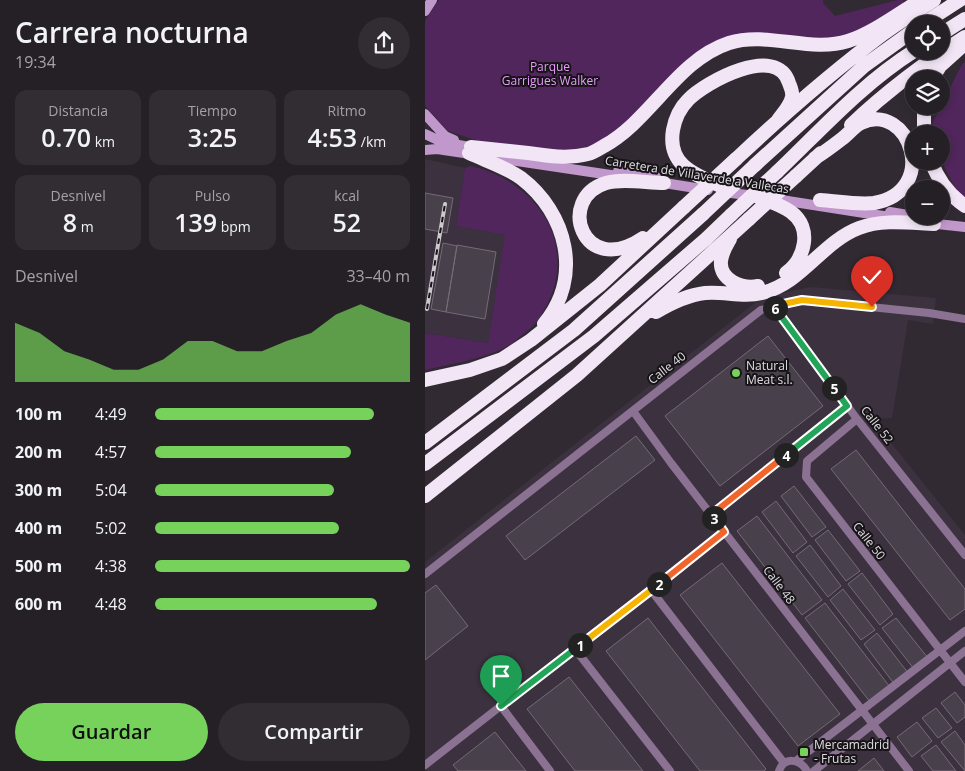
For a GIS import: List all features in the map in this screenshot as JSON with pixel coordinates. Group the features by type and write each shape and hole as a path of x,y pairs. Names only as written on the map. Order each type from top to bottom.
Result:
{"highway":[{"path":"470,150 567,158 589,154 617,139 631,128 689,68 718,47 744,39 757,38 821,44 848,41 866,33 921,0"},
{"path":"425,380 470,370 501,359 531,340 601,285 778,120 871,44 934,0"},
{"path":"937,15 961,0"},
{"path":"950,28 965,19"},
{"path":"425,443 574,330 864,66 905,36"},
{"path":"425,496 577,375 871,106 934,57 965,37"},
{"path":"938,70 965,44"},
{"path":"425,464 594,336 706,239 858,94 881,74 905,57"},
{"path":"723,187 693,174 674,154 672,143 675,121 687,101 695,93 719,78 741,69 764,66 782,72 788,79 793,95 778,120"},
{"path":"815,158 832,147 861,123 875,120 889,123 900,130 909,141 913,155 908,181 899,192 888,199 872,203 820,200"},
{"path":"470,150 521,178 547,205 562,232 565,247 564,283 551,316 531,340"},
{"path":"936,170 953,198 965,206"},
{"path":"664,183 618,182 607,183 594,188 583,202 580,220 582,230 588,240 597,247 620,250 631,246 671,220"},
{"path":"744,223 723,249 720,263 723,274 731,281 751,288 764,285 778,279 798,262 805,240 804,230 798,219 790,211 757,197"},
{"path":"635,323 673,302 705,293 745,295 762,293 776,288 783,285 805,268 843,236 859,228 875,223 905,224"}],"main road":[{"path":"425,11 432,0"},
{"path":"425,114 445,136 470,150"},
{"name":"Carretera de Villaverde a Vallecas","path":"425,134 442,142 470,150 664,183 905,220"},
{"name":"Carretera de Villaverde a Vallecas","path":"425,150 470,150 507,154 820,200 905,214"},
{"path":"950,219 965,221"},
{"name":"Carretera de Villaverde a Vallecas","path":"944,225 965,227"}],"street":[{"name":"Calle 40","path":"425,574 761,310 802,300 929,313 965,319"},
{"name":"Calle 52","path":"774,306 847,406 965,555"},
{"path":"711,515 847,406"},
{"name":"Calle 48","path":"633,411 909,771"},
{"name":"Calle 50","path":"857,419 807,461 806,477 965,682"},
{"path":"433,771 426,763 724,532"},
{"path":"651,590 784,763"},
{"path":"796,761 965,632"},
{"path":"575,649 670,771"},
{"path":"814,771 965,651"},
{"path":"501,706 551,771"},
{"path":"779,771 784,763 790,760 802,764 807,771"}],"shaded area":[{"path":"425,159 465,168 456,226 506,235 488,343 425,333"},
{"path":"811,287 936,298 933,324 908,320 892,418 872,419 965,535 965,771 425,771 425,562 756,302 777,294"}],"green space":[{"name":"Parque Garrigues Walker","path":"439,0 823,0 823,3 835,16 898,0 903,0 904,4 861,29 840,37 737,35 599,143 574,150 537,149 488,144 448,131 425,106 425,21"},
{"path":"965,62 965,198 956,190 946,170 950,170 950,125 932,124 936,115 950,115 950,88"},
{"path":"471,166 496,175 518,187 535,204 548,223 556,245 557,268 552,292 535,324 506,347 485,356 425,370 425,333 488,343 505,235 456,226 465,168"}],"building":[{"path":"425,193 453,198 447,233 425,229"},
{"path":"443,243 457,246 446,312 431,309"},
{"path":"457,245 496,252 485,319 446,312"},
{"path":"768,336 823,406 720,486 665,416"},
{"path":"636,436 655,460 525,560 506,536"},
{"path":"856,450 965,589 965,609 950,620 831,469"},
{"path":"794,486 826,527 812,537 781,496"},
{"path":"776,501 807,542 793,553 762,512"},
{"path":"757,516 822,600 802,615 737,531"},
{"path":"828,530 860,571 846,581 815,540"},
{"path":"810,545 841,586 828,597 796,556"},
{"path":"722,563 840,714 798,746 680,595"},
{"path":"862,573 893,614 880,625 848,584"},
{"path":"436,585 468,626 425,660 425,593"},
{"path":"843,589 875,630 861,640 830,600"},
{"path":"825,603 890,687 870,702 805,618"},
{"path":"648,618 766,769 764,771 700,771 606,651"},
{"path":"896,618 928,658 914,669 882,628"},
{"path":"877,633 909,674 895,685 864,644"},
{"path":"569,677 643,771 575,771 527,709"},
{"path":"955,692 965,705 965,717 957,723 941,703"},
{"path":"936,708 952,728 938,738 922,718"},
{"path":"917,722 932,741 912,757 897,737"},
{"path":"955,731 965,745 965,771 941,742"},
{"path":"495,732 526,771 458,771 453,765"},
{"path":"936,745 956,771 933,771 921,756"},
{"path":"874,758 884,771 858,771"}],"railway":[{"path":"427,309 445,204"}],"place":[{"name":"Natural Meat s.l.","path":"736,373"},
{"name":"Mercamadrid - Frutas","path":"804,752"}],"route":[{"path":"501,706 724,532 711,515 847,406 774,306 802,300 872,307"}]}
